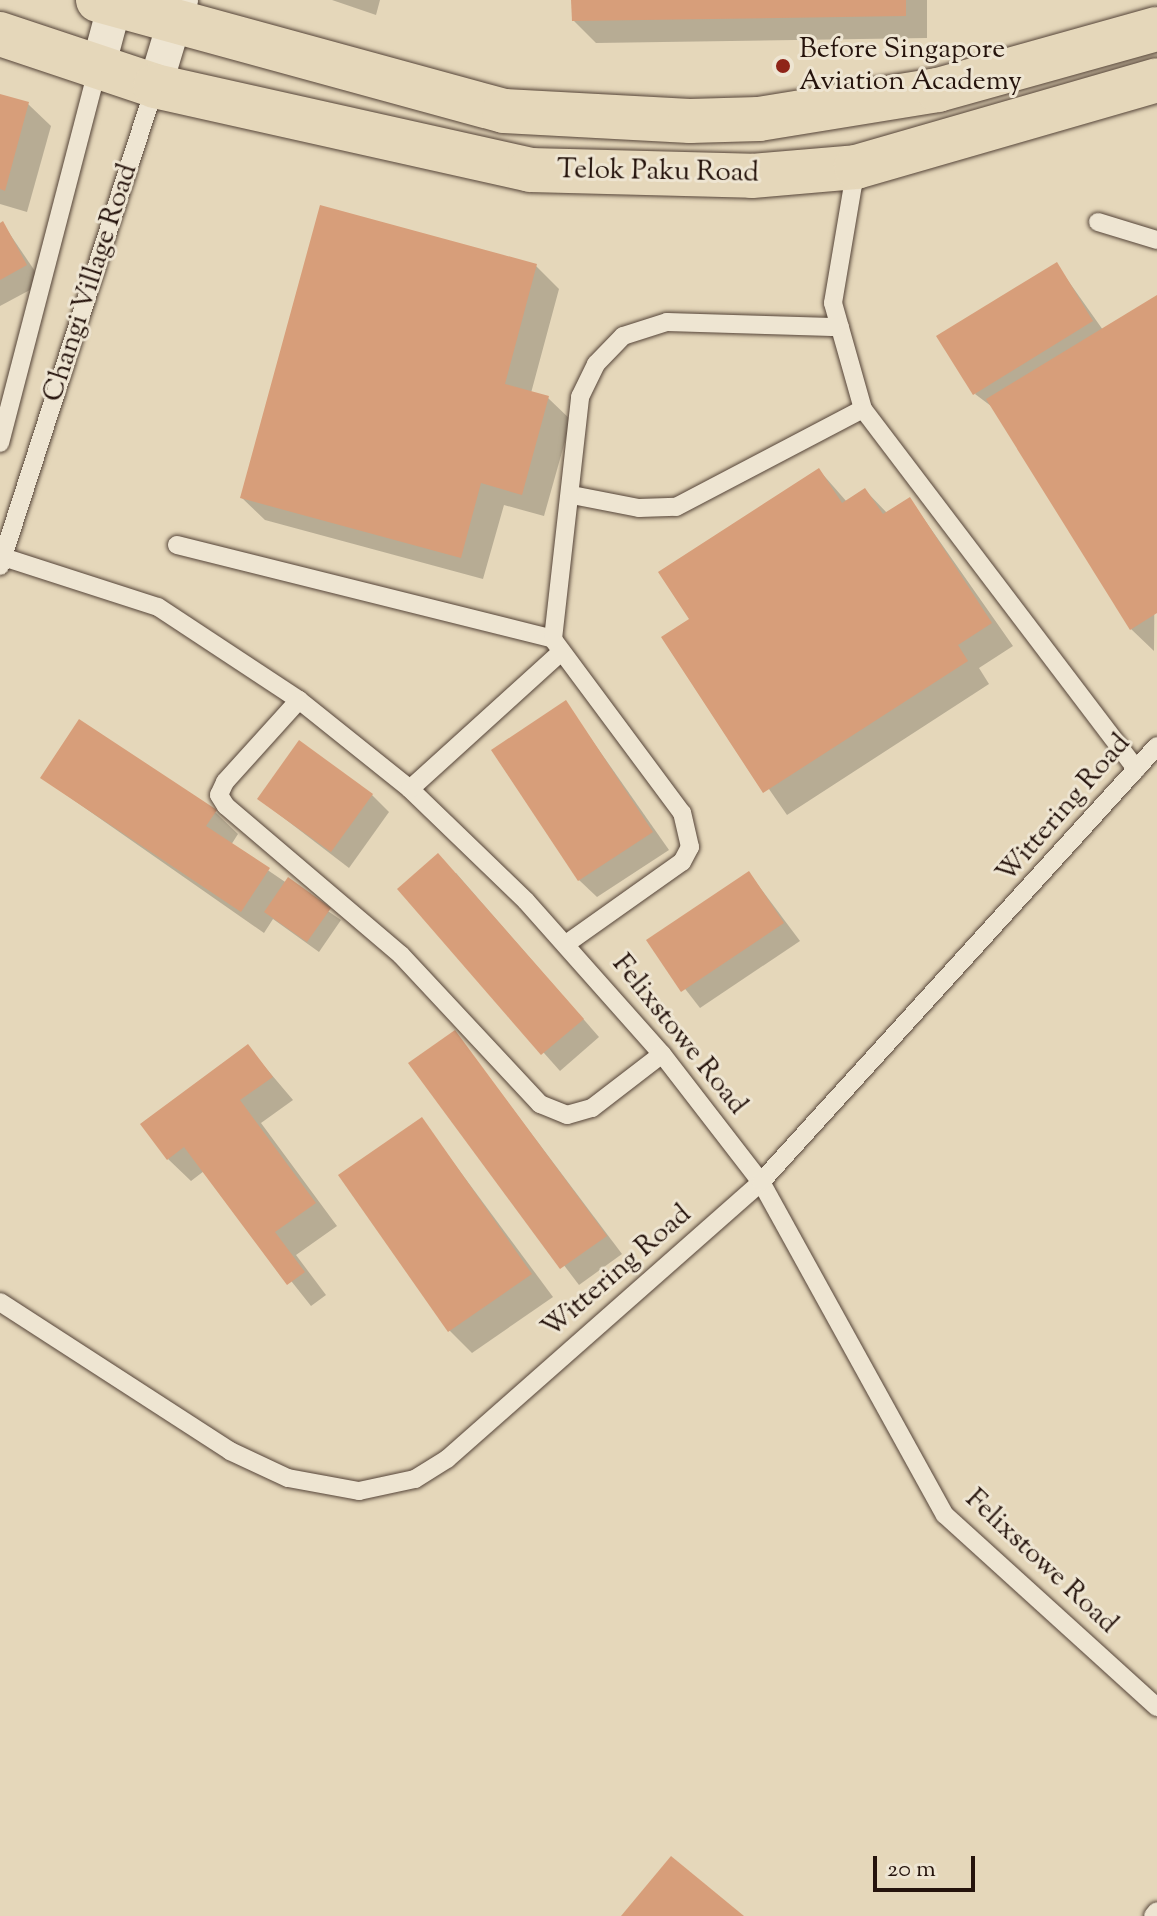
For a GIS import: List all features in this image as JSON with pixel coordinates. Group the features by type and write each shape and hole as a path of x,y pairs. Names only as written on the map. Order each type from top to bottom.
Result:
{"main road":[{"name":"Telok Paku Road","path":"110,2 178,13 504,111 690,121 759,119 938,90 1157,29"},
{"name":"Telok Paku Road","path":"0,34 97,71 155,86 530,170 752,176 856,167 1157,80"},
{"path":"1112,94 1157,100"}],"street":[{"name":"Changi Village Road","path":"97,71 110,2"},
{"name":"Changi Village Road","path":"155,86 178,13"}],"lane":[{"name":"Changi Village Road","path":"0,443 97,71"},
{"name":"Changi Village Road","path":"2,560 155,86"},
{"path":"856,167 833,303 863,409 1136,769"},
{"path":"1098,222 1157,240"},
{"path":"410,789 555,647 580,397 596,364 623,336 667,322 840,327"},
{"path":"572,495 639,508 676,507 863,409"},
{"path":"177,545 555,647 682,813 690,847 682,862 566,944"},
{"name":"Felixstowe Road","path":"2,560 158,607 299,700 410,789 566,944 662,1054 761,1182 945,1515 1157,1707"},
{"path":"299,700 225,782 219,795 226,806 401,955 540,1104 567,1115 592,1108 662,1054"},
{"name":"Wittering Road","path":"0,1302 230,1451 288,1478 359,1491 415,1479 447,1459 761,1182 1157,746"},
{"path":"1153,1916 1157,1911"}],"building":[{"path":"571,0 906,0 906,16 572,21"},
{"path":"0,94 29,102 5,191 0,189"},
{"path":"320,205 537,264 505,384 549,396 522,495 481,483 461,558 240,498"},
{"path":"3,221 27,265 0,280 0,223"},
{"path":"1057,262 1093,321 973,395 936,336"},
{"path":"1157,295 1157,613 1130,630 986,399"},
{"path":"819,468 842,503 865,488 883,514 910,497 992,623 958,645 968,661 763,793 661,637 689,619 658,572"},
{"path":"566,700 653,832 578,881 491,750"},
{"path":"79,719 217,810 206,826 270,868 241,912 40,778"},
{"path":"299,740 373,794 331,852 257,799"},
{"path":"438,853 584,1019 541,1055 397,889"},
{"path":"749,871 784,923 681,992 646,940"},
{"path":"288,877 331,908 307,942 264,912"},
{"path":"455,1030 607,1236 560,1269 408,1063"},
{"path":"248,1044 273,1077 240,1100 316,1203 275,1232 305,1272 287,1285 184,1147 167,1160 140,1124"},
{"path":"422,1117 532,1274 448,1332 338,1175"},
{"path":"671,1856 744,1916 621,1916"}],"place":[{"name":"Before Singapore Aviation Academy","path":"783,66"}]}
